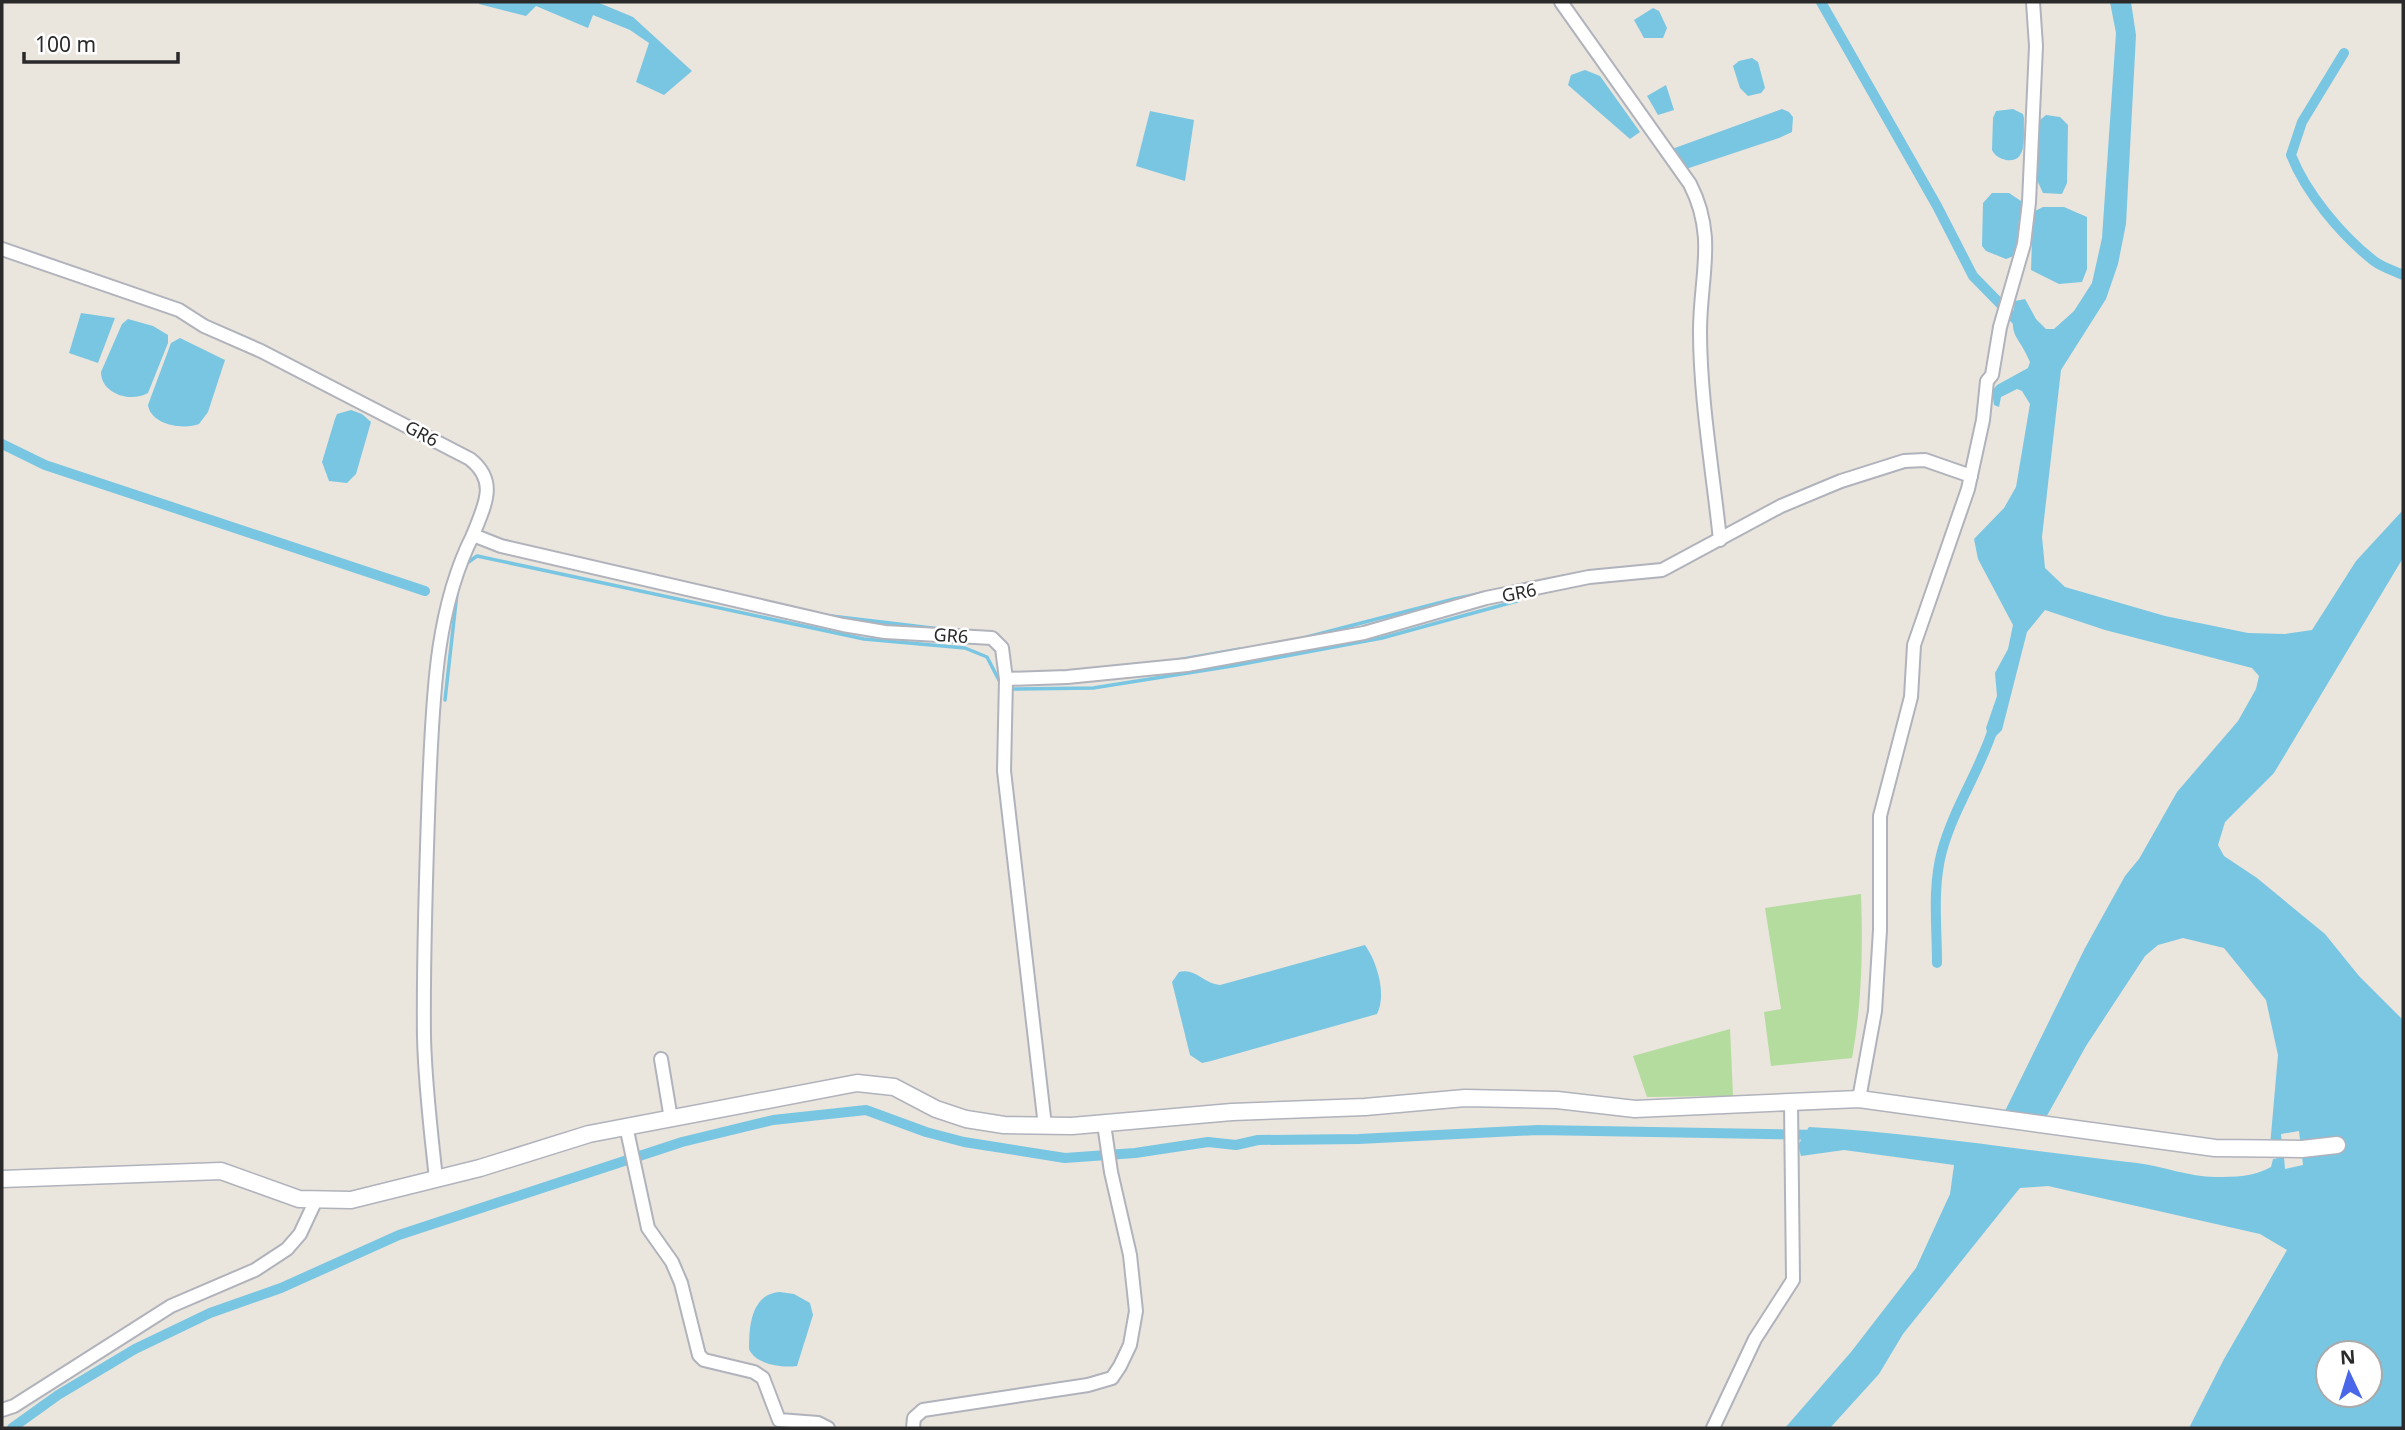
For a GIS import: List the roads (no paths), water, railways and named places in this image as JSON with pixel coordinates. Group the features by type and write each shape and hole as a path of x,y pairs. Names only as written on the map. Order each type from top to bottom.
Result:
{"main road":[{"path":"2,1179 221,1171 299,1199 315,1202 351,1200 436,1180 589,1134 815,1090 867,1083 894,1087 936,1109 966,1119 1045,1126 1105,1128 1232,1112 1366,1107 1465,1098 1557,1100 1635,1109 1791,1108 1859,1099 2215,1148 2302,1149 2337,1145"}],"street":[{"path":"1560,2 1690,184 1701,209 1707,239 1700,332 1720,540"},
{"path":"1859,1099 1875,1011 1880,930 1880,816 1911,697 1914,645 1971,476 1983,421 1987,381 1994,365 2000,327 2024,244 2029,202 2037,31 2033,2"},
{"name":"GR6","path":"2,249 179,310 204,326 261,351 470,458 486,474 487,484 485,504 473,535 501,547 843,625 885,632 992,638 1002,648 1006,679 1067,677 1187,665 1364,633 1486,598 1589,577 1662,570 1781,506 1904,461 1925,460 1971,476"},
{"path":"436,1180 424,1039 426,861 434,701 447,598 457,566 473,535"},
{"path":"1006,679 1004,771 1045,1126"},
{"path":"661,1059 671,1119"},
{"path":"1713,1428 1755,1339 1793,1280 1791,1108"},
{"path":"626,1126 648,1228 672,1262 681,1283 704,1360 754,1372 763,1378 779,1420 818,1423 828,1428"},
{"path":"914,1428 914,1418 923,1410 1088,1385 1112,1378 1130,1345 1136,1311 1130,1255 1111,1172 1105,1128"},
{"path":"2,1410 14,1406 171,1306 255,1270 287,1249 300,1234 315,1202"}],"water":[{"path":"597,2 633,17 692,71 664,95 636,82 649,43 630,30 593,15 588,28 536,6 526,16 479,4"},
{"path":"2110,2 2131,2 2136,35 2126,224 2118,264 2106,299 2061,370 2042,537 2045,568 2065,587 2165,616 2248,633 2285,634 2312,630 2356,561 2403,510 2403,558 2274,773 2225,822 2218,845 2224,856 2257,878 2325,934 2359,976 2403,1020 2403,1428 2189,1428 2224,1359 2287,1250 2260,1234 2048,1186 2020,1188 1903,1334 1879,1374 1830,1428 1785,1428 1851,1352 1916,1268 1950,1194 1954,1165 1844,1150 1801,1156 1798,1145 1809,1127 1932,1138 2137,1163 2205,1177 2251,1175 2271,1167 2273,1159 2284,1157 2285,1169 2303,1165 2299,1131 2281,1134 2282,1145 2270,1146 2278,1055 2266,1000 2224,948 2183,938 2158,945 2145,956 2086,1046 2044,1121 2005,1111 2085,948 2125,876 2139,859 2177,792 2238,721 2256,689 2259,676 2252,668 2105,630 2045,610 2027,632 2002,730 1994,738 1988,736 1986,728 1997,696 1995,673 2008,649 2013,625 1978,559 1974,539 2004,508 2016,487 2030,404 2022,391 2017,389 2001,397 1999,407 1994,405 1992,391 1997,385 2028,368 2030,362 2013,329 2015,301 2025,299 2036,319 2046,329 2054,329 2074,311 2092,283 2102,238 2116,33"},
{"path":"1653,8 1659,11 1667,28 1663,38 1644,38 1634,20"},
{"path":"1752,58 1758,62 1765,88 1761,93 1748,96 1740,88 1733,66 1739,61"},
{"path":"1585,70 1600,76 1640,132 1630,139 1568,85 1571,75"},
{"path":"1666,85 1674,110 1658,115 1647,96"},
{"path":"1782,109 1793,117 1792,132 1779,138 1686,169 1672,149"},
{"path":"2013,109 2023,114 2023,146 2018,157 2006,160 1992,150 1993,118 1996,111"},
{"path":"1150,111 1194,120 1185,181 1136,166"},
{"path":"2046,115 2060,117 2068,125 2067,183 2062,194 2043,193 2037,180 2040,120"},
{"path":"1992,193 2009,193 2021,201 2021,239 2014,256 2006,259 1986,251 1982,246 1983,203"},
{"path":"2043,207 2064,207 2087,217 2087,269 2082,282 2059,284 2031,270 2033,212"},
{"path":"81,313 115,318 98,363 69,353"},
{"path":"128,319 153,326 168,335 168,343 148,393 133,397 111,391 102,380 101,372 122,324"},
{"path":"180,338 225,360 208,412 199,424 192,426 177,426 161,421 150,412 148,405 171,343"},
{"path":"351,410 362,414 371,422 356,474 347,483 329,481 322,462 335,419 337,414"},
{"path":"1365,945 1373,960 1381,988 1377,1014 1202,1063 1190,1055 1172,982 1179,972 1190,972 1220,985"},
{"path":"770,1294 794,1294 810,1303 813,1315 797,1366 777,1366 763,1362 749,1349 751,1321 757,1305"}],"waterway":[{"path":"1821,2 1937,206 1973,276 2021,325"},
{"path":"2344,53 2302,122 2291,155 2315,198 2349,239 2374,261 2403,275"},
{"path":"2,444 45,465 425,591"},
{"path":"467,563 477,556 864,639 965,648 987,657 1002,686"},
{"path":"1307,637 1454,599 1565,576"},
{"path":"445,700 457,593"},
{"path":"1010,689 1093,688 1232,666 1382,638 1517,601"},
{"path":"831,616 949,630"},
{"path":"1172,661 1240,649"},
{"path":"1937,963 1936,893 1942,851 1953,819 1994,726"},
{"path":"12,1428 58,1395 135,1349 210,1313 281,1288 399,1235 682,1142 773,1120 866,1110 926,1132 964,1142 1065,1158 1135,1153 1208,1142 1236,1145 1258,1140 1359,1139 1538,1130 1819,1135"}]}
